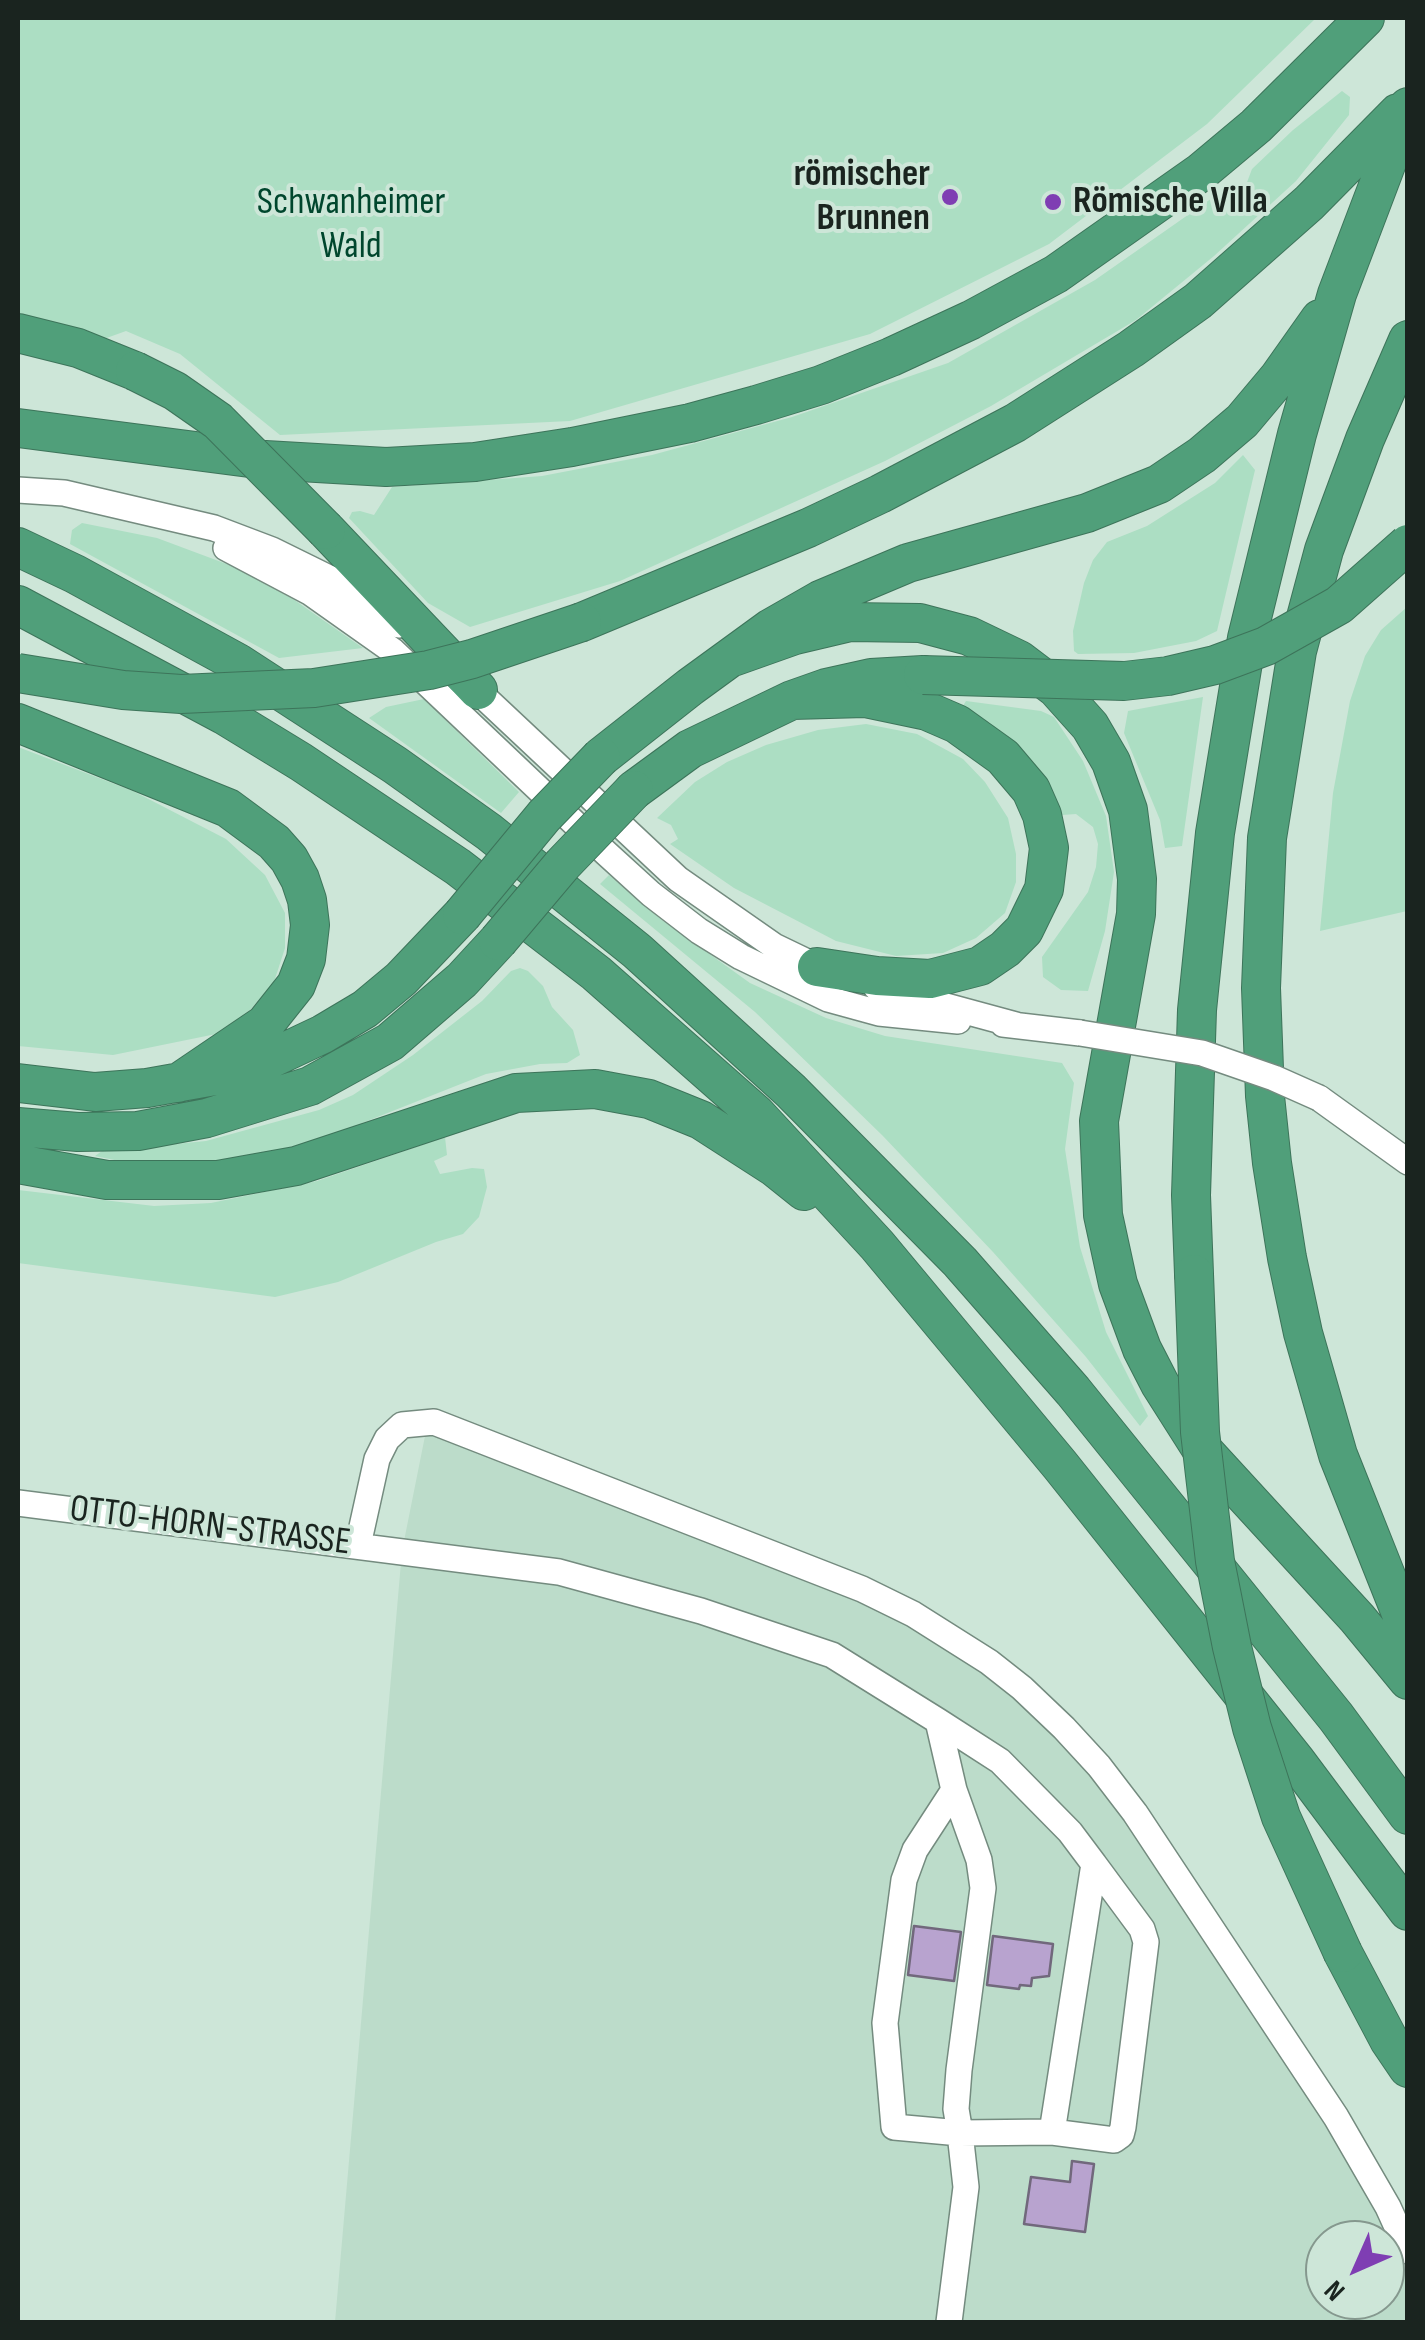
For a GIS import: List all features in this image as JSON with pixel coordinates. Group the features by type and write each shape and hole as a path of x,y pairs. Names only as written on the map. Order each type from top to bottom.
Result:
{"highway":[{"path":"18,428 265,460 386,467 474,462 572,447 756,405 891,356 972,320 1056,274 1201,172 1295,89 1365,18"},
{"path":"18,673 123,690 182,694 314,688 430,670 582,622 822,521 1001,431 1131,349 1249,259 1408,105"},
{"path":"1408,105 1337,294 1258,586 1215,833 1198,1010 1192,1195 1200,1432 1216,1562 1252,1728 1282,1817 1343,1954 1388,2040 1408,2068"},
{"path":"18,1083 95,1092 146,1088 220,1075 270,1059 324,1034 401,979 544,816 601,758 655,712 788,619 864,580 951,549 1087,513 1159,484 1202,456 1242,421 1297,353 1337,294"},
{"path":"18,333 78,348 135,371 175,391 218,421 478,690"},
{"path":"1408,340 1365,439 1324,550 1297,651 1266,838 1261,988 1272,1163 1304,1333 1344,1471 1408,1631"},
{"path":"18,1127 138,1131 207,1118 310,1086 390,1042 462,980 634,790 690,749 792,700 847,682 923,675 1124,682 1215,665 1266,646 1318,618 1368,583 1408,544"},
{"path":"18,547 76,574 238,663 395,765 490,832 637,951 738,1043 960,1262 1073,1391 1300,1671 1408,1815"},
{"path":"18,605 147,672 301,762 458,867 541,928 633,1004 756,1114 928,1304 1296,1761 1408,1911"},
{"path":"733,658 795,635 850,622 895,620 944,628 992,645 1019,660 1056,688 1090,726 1111,762 1128,810 1138,879 1136,914 1099,1121 1103,1214 1118,1284 1142,1349 1200,1447 1357,1618 1408,1680"},
{"path":"792,700 878,700 926,711 972,733 1003,758 1032,790 1049,848 1044,889 1024,930 980,966 930,979 817,967"},
{"path":"18,723 228,808 274,842 300,879 310,925 306,959 296,985 265,1024 178,1082"},
{"path":"18,1164 108,1180 218,1180 312,1161 516,1093 568,1088 622,1092 701,1120 774,1167 928,1304"}],"street":[{"path":"18,490 64,493 214,528 272,550 337,582 386,614 478,690 666,870 743,927 850,980 1016,1025"},
{"path":"110,502 201,536 251,560 360,626 442,696 651,894 740,957 828,999 879,1013 1016,1025 1202,1053 1319,1098 1408,1162"},
{"path":"358,1545 377,1459 387,1439 402,1425 434,1422 862,1589 913,1614 989,1662 1064,1728 1135,1813 1336,2117 1388,2207 1408,2251"},
{"name":"OTTO-HORN-STRASSE","path":"18,1503 559,1572 748,1625 832,1655 1000,1761 1070,1832 1142,1929 1146,1942 1123,2128 1114,2140 1052,2132"},
{"path":"938,1721 983,1888 956,2108 966,2187 949,2322"},
{"path":"954,1790 915,1850 904,1880 885,2023 894,2127 960,2133 1052,2132 1094,1864"}],"shaded area":[{"path":"426,1431 874,1608 953,1651 1010,1692 1105,1788 1338,2137 1378,2211 1382,2220 1305,2220 1305,2320 1405,2320 1405,2276 1408,2284 1407,2322 335,2322 402,1551"}],"green space":[{"name":"Schwanheimer Wald","path":"18,18 1316,18 1207,124 1049,244 870,334 570,421 280,435 180,354 126,331 101,340 18,316"},
{"path":"1342,91 1350,97 1349,115 1296,181 1136,320 991,406 885,461 620,581 470,627 428,603 349,518 352,512 360,511 374,515 392,487 542,476 652,455 792,417 948,363 1095,280 1215,196 1243,193 1252,169"},
{"path":"1243,455 1255,470 1217,631 1196,641 1134,653 1074,651 1073,631 1084,583 1093,560 1107,542 1147,526 1215,483"},
{"path":"82,523 157,538 232,566 293,599 363,648 279,658 70,544 72,530"},
{"path":"1407,607 1407,911 1320,931 1333,793 1350,701 1365,656 1381,630"},
{"path":"1203,697 1182,846 1165,848 1160,820 1124,733 1128,711"},
{"path":"424,699 519,792 501,813 369,718 386,707"},
{"path":"966,701 1041,711 1054,717 1083,761 1106,816 1114,872 1105,931 1088,991 1061,990 1043,977 1042,957 1088,892 1098,844 1093,827 1076,814 1062,815 1026,759 990,723 961,709"},
{"path":"866,724 917,734 963,759 985,782 1008,818 1016,854 1016,882 1005,913 976,938 943,953 896,956 836,941 734,888 670,844 678,839 671,825 657,818 695,782 727,762 766,745 818,730"},
{"path":"18,747 133,791 226,839 265,875 285,913 285,948 274,982 250,1010 216,1034 113,1055 18,1046"},
{"path":"609,875 662,920 750,983 826,1018 885,1036 1062,1063 1074,1083 1065,1149 1080,1247 1106,1332 1148,1416 1140,1426 1086,1357 993,1252 882,1135 755,1012 600,884"},
{"path":"520,968 543,986 552,1007 573,1030 580,1055 567,1063 486,1074 332,1135 270,1153 195,1163 124,1162 95,1156 102,1151 206,1141 319,1110 353,1095 413,1055 482,1001 511,971"},
{"path":"445,1137 447,1155 434,1161 440,1174 484,1169 487,1187 479,1217 463,1234 338,1282 275,1297 18,1263 18,1190 154,1206 211,1203 317,1181"}],"building":[{"path":"914,1926 961,1932 954,1981 908,1975"},
{"path":"993,1936 1053,1944 1049,1976 1032,1978 1031,1986 1020,1985 1019,1989 987,1985"},
{"path":"1072,2161 1094,2164 1085,2232 1024,2224 1031,2177 1070,2182"}],"place":[{"name":"römischer Brunnen","path":"950,197"},
{"name":"Römische Villa","path":"1053,202"}]}
